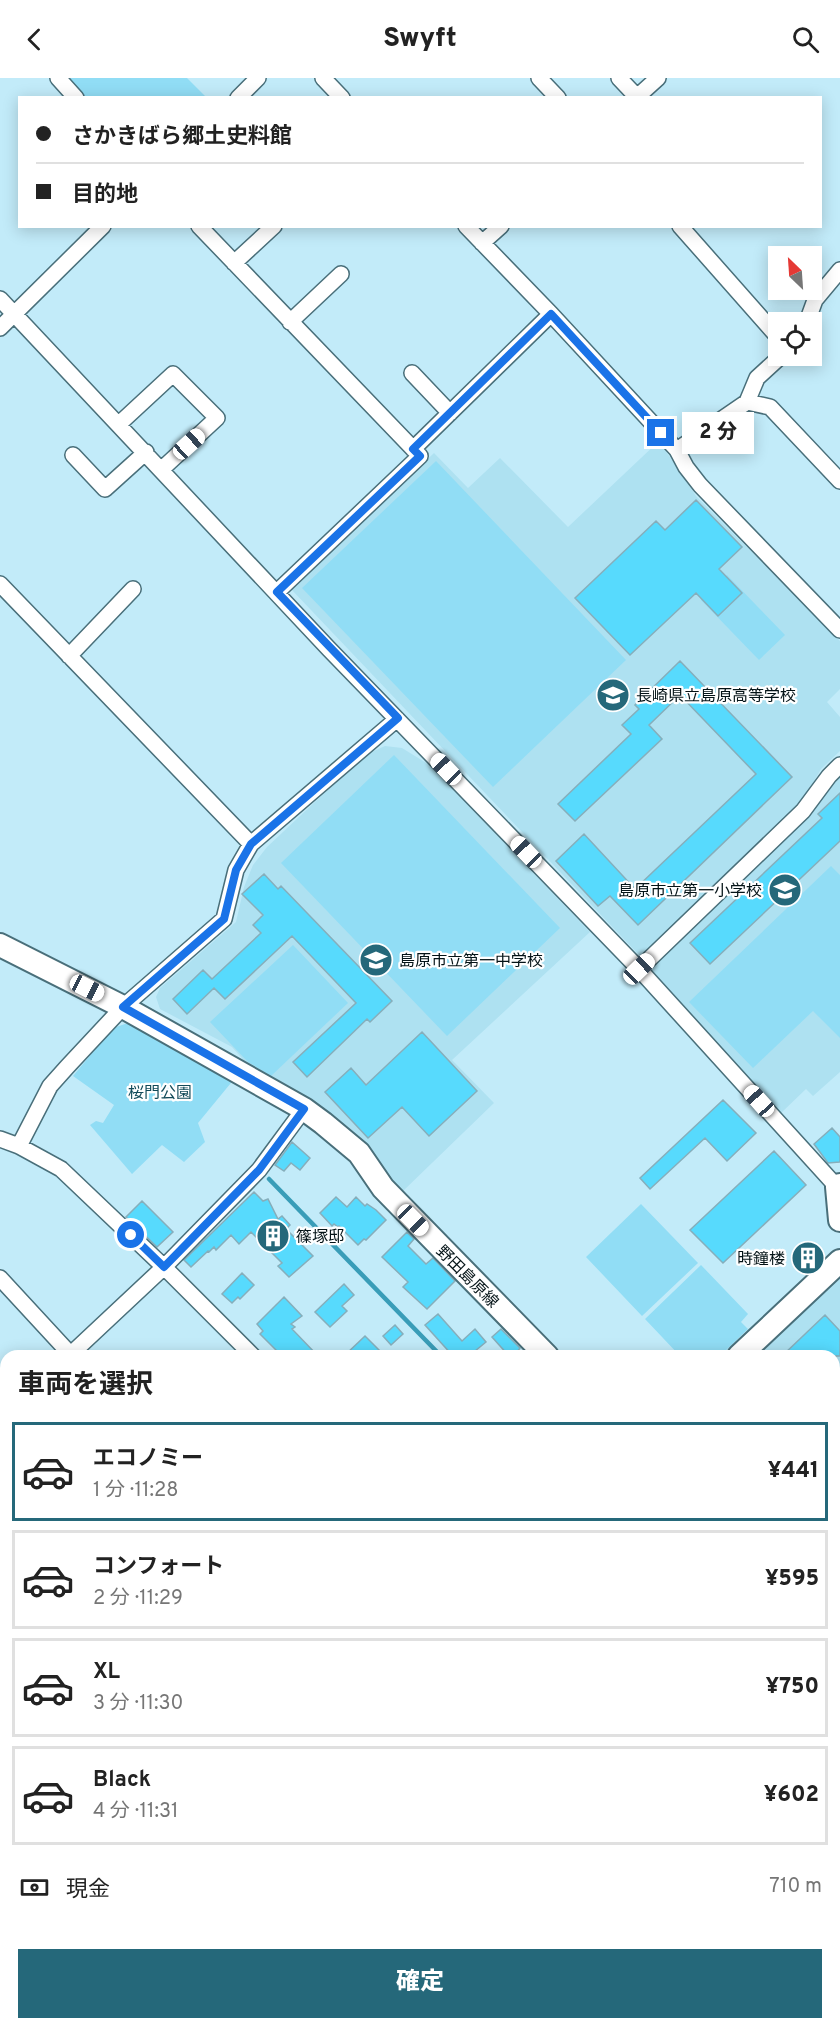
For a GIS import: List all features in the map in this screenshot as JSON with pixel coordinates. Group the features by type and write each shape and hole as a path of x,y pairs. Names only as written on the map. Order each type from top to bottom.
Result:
{"main road":[{"name":"野田島原線","path":"0,945 123,1007 304,1109 359,1153 382,1188 534,1350"},
{"path":"839,1186 840,1220"},
{"path":"745,1350 840,1261"}],"street":[{"path":"58,78 74,96"},
{"path":"240,96 258,78"},
{"path":"323,78 340,96"},
{"path":"539,78 556,96"},
{"path":"619,78 636,96"},
{"path":"638,96 658,78"},
{"path":"0,328 102,228"},
{"path":"201,228 420,456 277,592"},
{"path":"234,263 272,228"},
{"path":"468,228 677,450 686,468 700,485 840,630"},
{"path":"482,243 499,228"},
{"path":"682,228 768,326"},
{"path":"811,312 815,300 840,270"},
{"path":"290,322 341,274"},
{"path":"0,299 639,969 839,1186"},
{"path":"413,449 551,314"},
{"path":"677,450 747,402 757,378 770,366"},
{"path":"412,373 450,413"},
{"path":"118,424 173,374 217,418 162,469"},
{"path":"747,402 770,407 840,481"},
{"path":"73,455 105,489 146,452"},
{"path":"0,584 251,844"},
{"path":"69,656 133,589"},
{"path":"19,1146 50,1086 123,1007 224,919 236,870 251,844 398,718"},
{"path":"639,969 803,811 840,765"},
{"path":"75,1350 164,1267 259,1170 304,1109"},
{"path":"0,1139 19,1146 61,1169 247,1350"},
{"path":"0,1278 65,1350"}],"shaded area":[{"name":"長崎県立島原高等学校","path":"659,441 696,496 840,641 840,689 827,702 840,717 840,751 821,769 801,803 640,956 291,589 434,453 468,488 500,458 568,527"},
{"name":"島原市立第一中学校","path":"385,746 402,748 428,764 590,932 452,1060 494,1103 402,1192 247,1064 232,1047 160,1009 156,997 160,988 236,922 244,887 253,865 267,847 365,755"},
{"name":"島原市立第一小学校","path":"840,772 840,1072 813,1096 806,1089 780,1114 650,968"},
{"path":"840,1275 840,1350 759,1350"}],"green space":[{"path":"68,78 187,78 205,96 85,96"},
{"path":"436,461 626,660 493,787 302,588"},
{"path":"727,575 785,635 759,660 701,600"},
{"path":"394,755 560,928 447,1036 281,863"},
{"path":"831,866 840,875 840,1038 813,1011 753,1068 689,1002"},
{"path":"293,945 348,1003 271,1076 248,1062 210,1022"},
{"name":"桜門公園","path":"135,1023 235,1078 198,1123 205,1142 184,1162 162,1145 132,1174 90,1125 96,1121 103,1123 114,1105 73,1076 113,1028"},
{"path":"641,1204 698,1263 642,1316 586,1257"},
{"path":"701,1265 748,1314 741,1322 748,1329 726,1350 674,1350 645,1319"}],"building":[{"path":"696,500 742,547 719,569 742,593 718,616 696,593 630,655 575,598 656,521 665,530"},
{"path":"680,661 792,777 638,925 610,896 598,906 556,861 584,834 635,889 756,774 680,695 649,725 662,739 575,821 558,804 631,734 622,725 639,709 635,705"},
{"path":"840,793 840,841 710,964 690,943 822,818 818,814"},
{"path":"264,874 278,889 281,886 392,1001 370,1022 367,1019 307,1077 293,1062 356,1003 292,936 225,999 214,988 187,1014 173,999 203,970 212,979 261,933 253,925 263,915 242,894"},
{"path":"422,1032 477,1091 429,1136 402,1107 368,1138 325,1092 351,1068 366,1085"},
{"path":"723,1100 756,1133 727,1161 705,1138 650,1189 640,1178"},
{"path":"832,1128 840,1137 840,1162 828,1163 814,1144"},
{"path":"292,1142 310,1158 300,1170 291,1163 284,1171 275,1165"},
{"path":"774,1151 806,1185 723,1263 690,1230"},
{"path":"254,1192 263,1201 268,1199 278,1219 282,1216 290,1225 286,1229 313,1256 289,1277 278,1266 282,1263 251,1232 239,1244 231,1235 216,1250 214,1247 208,1251 191,1267 184,1260"},
{"path":"336,1197 347,1207 356,1197 365,1206 367,1204 376,1210 386,1220 358,1245 339,1226 334,1224 332,1226 320,1213"},
{"path":"142,1201 173,1232 157,1247 126,1217"},
{"path":"407,1232 414,1239 408,1246 426,1264 433,1258 455,1281 427,1309 403,1287 408,1282 382,1257"},
{"path":"242,1273 254,1285 240,1299 238,1297 232,1303 222,1294"},
{"path":"344,1284 354,1295 342,1306 347,1311 330,1327 315,1312"},
{"path":"284,1297 302,1316 291,1324 295,1327 292,1329 312,1350 276,1350 260,1334 263,1331 257,1324"},
{"path":"438,1314 462,1341 475,1329 486,1342 476,1350 448,1350 425,1325"},
{"path":"825,1315 840,1331 840,1350 788,1350"},
{"path":"395,1325 403,1334 391,1345 383,1336"},
{"path":"501,1329 520,1348 518,1350 504,1350 492,1337"},
{"path":"365,1336 379,1350 350,1350"}],"waterway":[{"path":"269,1179 435,1350"}],"place":[{"name":"長崎県立島原高等学校","path":"613,695"},
{"name":"島原市立第一小学校","path":"785,890"},
{"name":"島原市立第一中学校","path":"376,960"},
{"name":"篠塚邸","path":"273,1236"},
{"name":"時鐘楼","path":"808,1258"}],"route":[{"path":"131,1235 164,1267 259,1170 304,1109 123,1007 224,919 236,870 251,844 398,718 329,649 277,592 420,456 413,449 551,314 661,433"}]}
